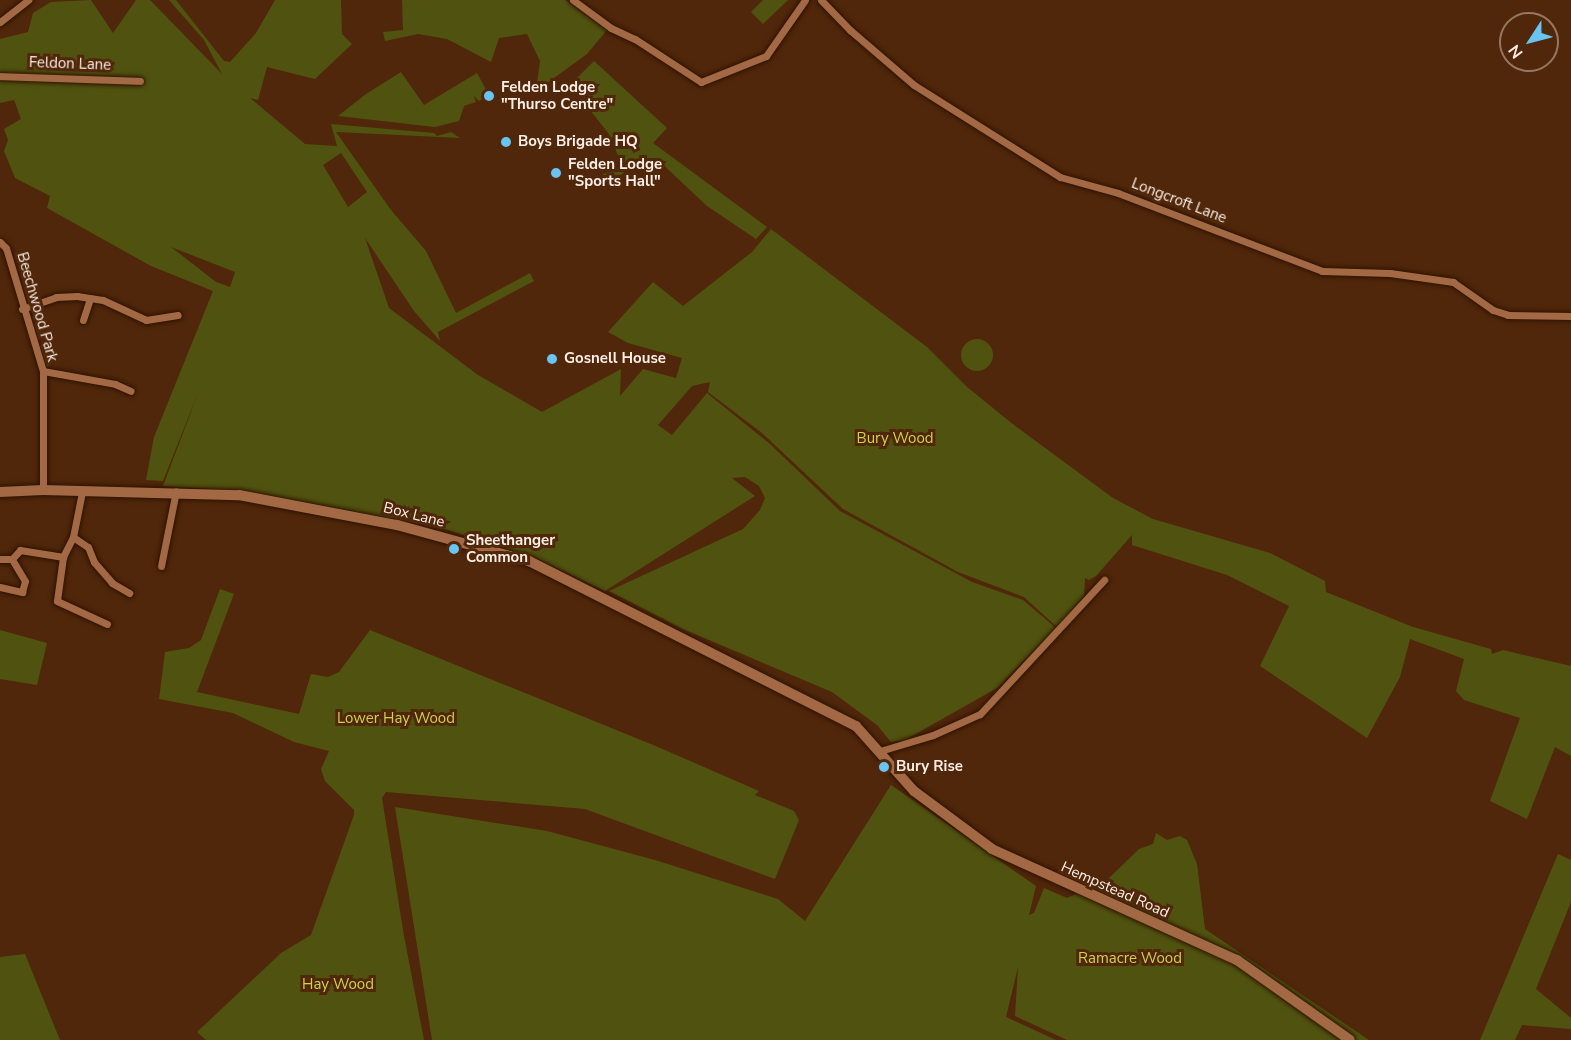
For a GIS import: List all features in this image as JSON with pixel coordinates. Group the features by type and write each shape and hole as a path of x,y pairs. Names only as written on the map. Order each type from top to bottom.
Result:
{"main road":[{"name":"Box Lane","path":"0,492 43,489 82,492 224,493 290,503 397,525 529,561 856,726 880,751"},
{"name":"Hempstead Road","path":"880,751 914,791 992,849 1237,960 1350,1040"}],"street":[{"path":"0,22 28,0"},
{"path":"573,0 611,28 635,39 701,82 766,56 805,0"},
{"name":"Longcroft Lane","path":"821,0 850,30 914,85 1060,177 1159,207 1322,272 1390,273 1453,282 1493,310 1508,315 1571,316"},
{"name":"Feldon Lane","path":"0,76 140,81"},
{"name":"Beechwood Park","path":"0,242 6,248 42,371 43,489"},
{"path":"22,309 56,297 90,298 146,320 178,315"},
{"path":"83,320 90,298"},
{"path":"42,371 115,384 131,391"},
{"path":"161,566 176,491"},
{"path":"82,492 73,537 63,557 57,601 107,624"},
{"path":"73,537 88,547 94,562 112,583 129,593"},
{"path":"12,560 20,550 63,557"},
{"path":"0,559 12,560"},
{"path":"0,588 22,592 25,581 12,560"},
{"path":"880,751 933,735 980,714 1104,580"}],"green space":[{"name":"Bury Wood","path":"91,0 113,33 136,0 150,0 222,74 204,40 169,0 176,0 224,61 230,62 256,33 275,0 341,0 342,34 352,44 315,79 267,67 258,100 250,98 305,144 337,146 331,124 434,133 437,136 451,132 460,138 336,132 391,210 426,251 456,313 530,273 534,281 438,332 440,341 414,311 365,238 389,308 478,375 542,412 621,369 620,396 643,369 676,378 682,358 628,343 608,332 653,282 683,306 752,252 771,229 927,347 967,387 1014,425 1113,498 1153,519 1270,553 1325,581 1326,592 1413,627 1491,649 1492,654 1503,650 1571,666 1571,756 1555,747 1527,819 1490,801 1520,718 1464,700 1456,691 1464,659 1410,639 1400,677 1367,738 1260,666 1289,606 1227,575 1132,545 1132,535 1096,576 1089,580 1085,578 1084,596 1057,627 1024,597 958,572 843,509 762,433 708,392 710,382 692,386 658,425 672,435 707,393 770,444 840,511 972,582 1023,600 1056,628 997,688 905,740 891,742 877,725 832,692 683,629 609,591 743,529 760,510 765,498 759,486 745,477 732,478 755,496 605,591 538,559 442,528 245,491 163,486 200,388 163,481 146,480 154,437 213,291 151,266 47,208 50,196 15,178 4,151 8,140 4,129 21,119 14,100 0,103 0,77 82,76 0,74 0,39 28,32 33,13 51,2","holes":["341,153 367,192 348,207 323,165","171,247 235,272 230,287 216,282"]},
{"path":"402,0 565,0 607,30 587,54 536,91 540,61 527,34 499,38 491,62 447,39 418,34 385,41 383,32 403,30"},
{"path":"763,0 788,0 763,24 751,12"},
{"path":"594,61 667,128 653,143 767,227 756,239 707,206 656,158 584,192 584,184 622,165 609,134 570,85"},
{"path":"401,72 424,105 477,73 489,95 479,101 474,96 476,102 464,106 459,121 435,127 338,116 366,94"},
{"path":"977,339 988,344 993,355 988,366 977,371 966,366 961,355 966,344"},
{"name":"Lower Hay Wood","path":"220,589 234,594 197,692 299,714 311,674 328,677 339,672 370,630 658,747 759,791 755,795 794,811 799,820 775,879 585,809 386,792 382,798 404,936 424,1040 206,1040 197,1032 281,953 311,935 354,815 354,810 325,781 321,769 329,751 294,742 233,713 159,699 165,652 189,648 201,640"},
{"path":"0,630 47,643 37,685 0,679"},
{"name":"Ramacre Wood","path":"891,785 1036,886 1029,915 1034,913 1044,888 1067,898 1107,880 1139,849 1153,844 1156,833 1167,840 1180,836 1187,840 1197,864 1205,929 1369,1040 1067,1040 1015,1016 1018,967 1006,1017 1056,1040 432,1040 395,807 547,831 655,860 778,899 805,921"},
{"path":"1558,854 1571,860 1571,902 1536,989 1571,1018 1571,1029 1522,1025 1515,1040 1480,1040"},
{"path":"25,954 60,1040 0,1040 0,957"}],"place":[{"name":"Felden Lodge \"Thurso Centre\"","path":"489,96"},
{"name":"Boys Brigade HQ","path":"506,142"},
{"name":"Felden Lodge \"Sports Hall\"","path":"556,173"},
{"name":"Gosnell House","path":"552,359"},
{"name":"Sheethanger Common","path":"454,549"},
{"name":"Bury Rise","path":"884,767"}],"park label":[{"name":"Hay Wood","path":"338,985"}]}
